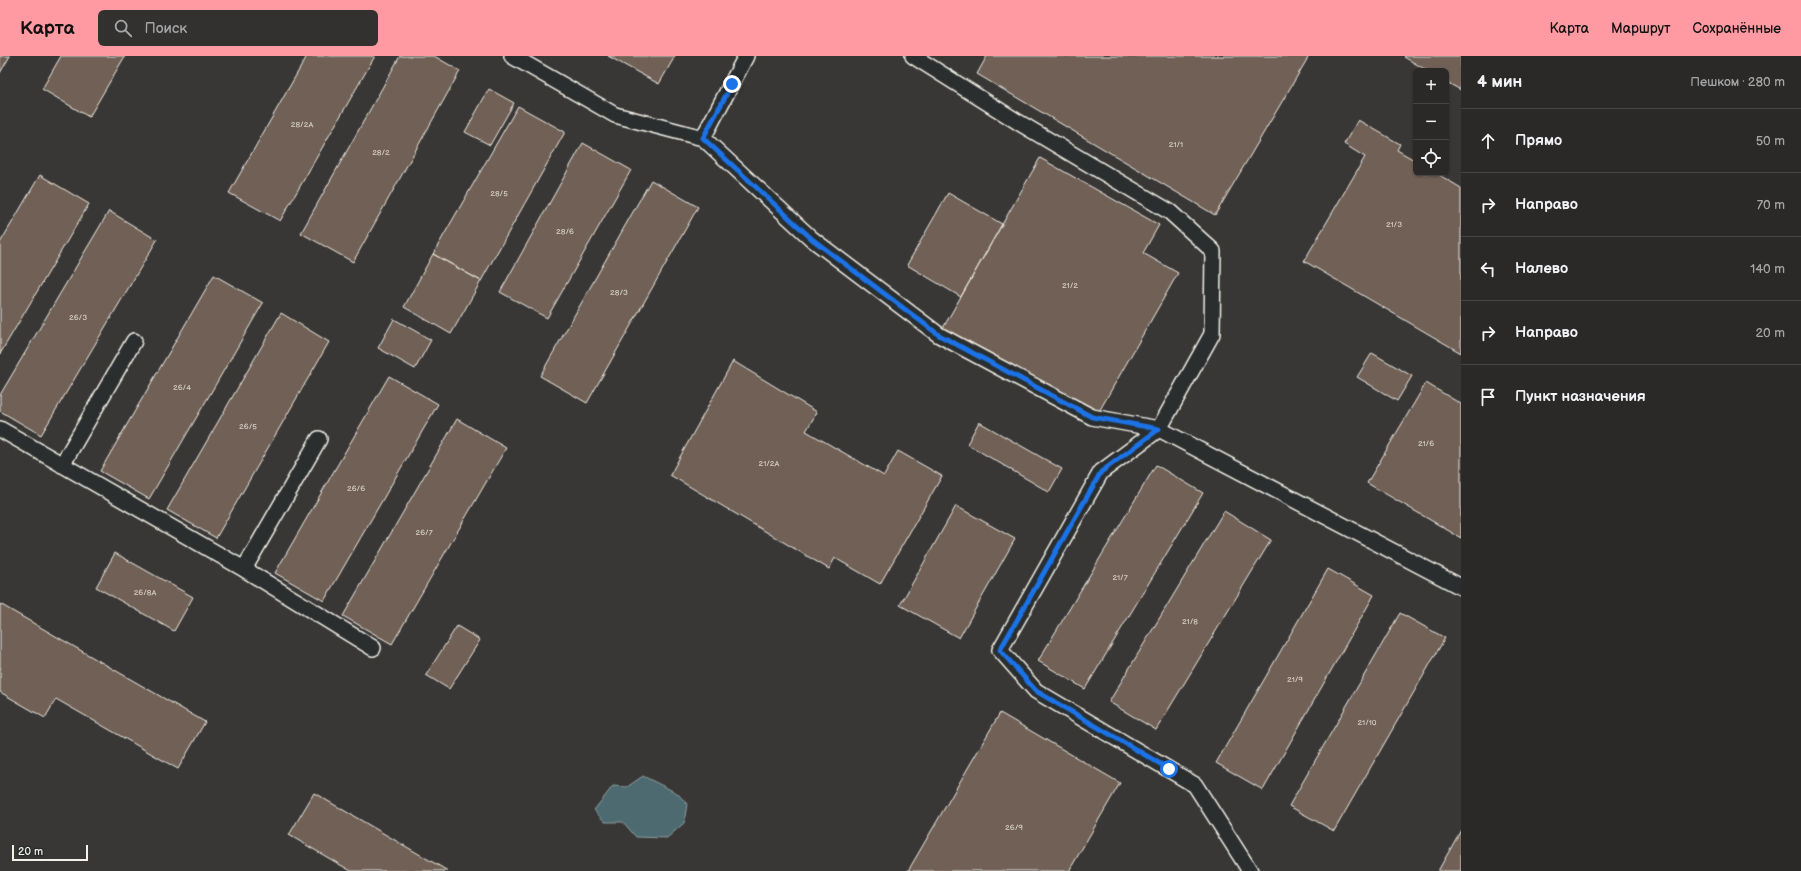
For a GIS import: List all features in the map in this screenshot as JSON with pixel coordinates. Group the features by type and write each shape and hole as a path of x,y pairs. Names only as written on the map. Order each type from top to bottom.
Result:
{"lane":[{"path":"512,56 615,115 703,138 812,239 939,335 1092,417 1159,429 1461,587"},
{"path":"703,138 746,56"},
{"path":"913,56 1018,122 1170,212 1213,251 1212,334 1159,429 1101,472 1000,650 1036,691 1195,785 1250,871"},
{"path":"62,465 134,341"},
{"path":"0,429 244,569 373,648"},
{"path":"244,569 319,439"}],"water":[{"path":"643,776 677,793 687,804 684,823 667,838 636,837 623,822 605,822 594,810 613,786 627,787"}],"building":[{"path":"0,56 10,56 0,73"},
{"path":"61,56 125,56 89,117 42,89"},
{"path":"307,56 375,56 280,221 229,193"},
{"path":"400,56 434,56 460,71 353,262 301,233"},
{"path":"608,56 675,56 659,84"},
{"path":"987,56 1309,56 1215,215 977,74"},
{"path":"1461,56 1461,90 1449,84 1449,68 1423,68 1404,57"},
{"path":"489,89 514,103 490,145 465,132"},
{"path":"518,106 565,132 481,281 433,254"},
{"path":"1358,120 1400,144 1397,150 1413,159 1413,176 1441,176 1461,188 1461,353 1304,261 1365,157 1344,144"},
{"path":"583,143 631,170 547,318 500,292"},
{"path":"1040,158 1159,225 1143,253 1178,273 1097,415 943,328"},
{"path":"40,175 89,204 0,354 0,243"},
{"path":"651,180 698,207 587,403 540,376"},
{"path":"948,193 1002,224 961,297 907,265"},
{"path":"109,211 157,240 41,435 0,411 0,395"},
{"path":"433,254 481,281 451,334 404,307"},
{"path":"214,275 263,303 149,499 100,471"},
{"path":"281,313 329,342 216,538 167,510"},
{"path":"394,319 431,340 415,369 378,348"},
{"path":"1372,353 1412,376 1397,401 1357,377"},
{"path":"733,361 817,412 806,431 884,476 898,451 942,476 880,584 835,558 829,569 670,475"},
{"path":"389,376 438,404 324,601 275,573"},
{"path":"1426,383 1461,404 1461,538 1367,483"},
{"path":"457,419 506,448 392,644 343,616"},
{"path":"979,422 1062,469 1049,492 967,444"},
{"path":"1156,465 1203,493 1085,689 1038,661"},
{"path":"956,506 1015,539 959,638 900,605"},
{"path":"1224,511 1271,540 1156,730 1109,702"},
{"path":"115,553 193,597 174,631 96,587"},
{"path":"1328,569 1374,595 1263,790 1216,763"},
{"path":"0,604 205,722 178,769 56,699 45,718 0,692"},
{"path":"1400,613 1445,638 1334,831 1289,806"},
{"path":"457,626 480,640 449,689 426,675"},
{"path":"1000,713 1120,783 1069,871 908,871"},
{"path":"314,793 448,871 351,871 289,835"},
{"path":"1461,830 1461,871 1438,871"}],"route":[{"path":"732,84 703,138 812,239 939,335 1092,417 1159,429 1101,472 1000,650 1036,691 1169,769"}]}
